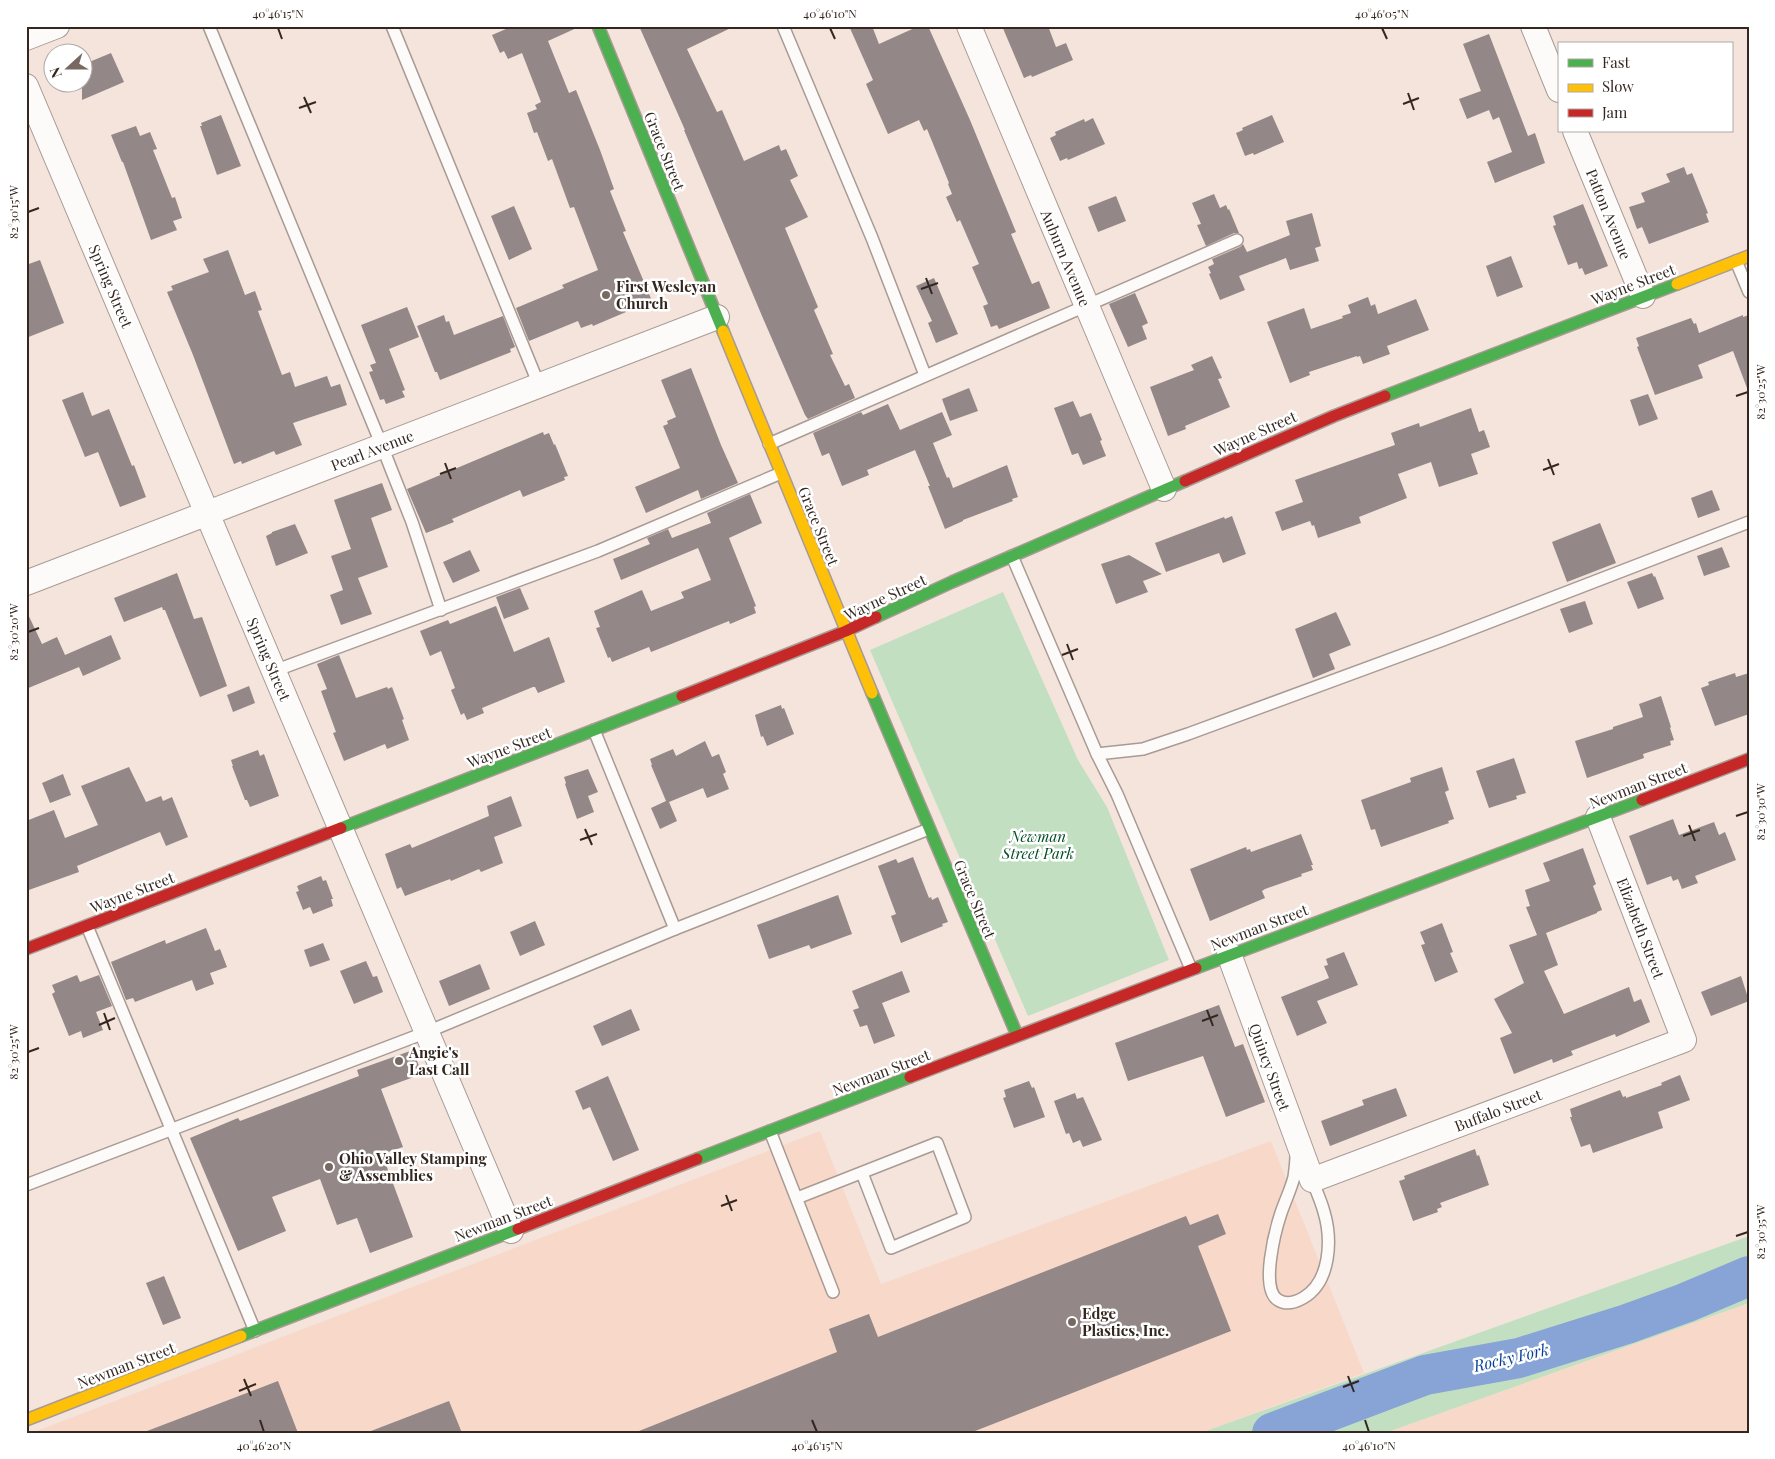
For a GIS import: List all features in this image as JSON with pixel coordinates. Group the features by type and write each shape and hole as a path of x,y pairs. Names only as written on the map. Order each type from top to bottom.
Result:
{"street":[{"path":"26,38 57,26"},
{"name":"Grace Street","path":"598,26 846,631 1017,1035"},
{"name":"Auburn Avenue","path":"969,26 1164,490"},
{"path":"1533,26 1558,88"},
{"name":"Spring Street","path":"26,86 511,1231"},
{"name":"Patton Avenue","path":"1576,132 1643,296"},
{"name":"Wayne Street","path":"26,949 846,631 1012,556 1334,416 1749,256"},
{"name":"Pearl Avenue","path":"26,583 717,317"},
{"name":"Newman Street","path":"26,1420 1017,1035 1749,759"},
{"name":"Elizabeth Street","path":"1598,817 1684,1040"},
{"name":"Quincy Street","path":"1229,954 1312,1180"},
{"name":"Buffalo Street","path":"1312,1180 1684,1040"}],"lane":[{"path":"209,26 382,446 412,522 441,610"},
{"path":"392,26 539,385"},
{"path":"783,26 872,238 925,375"},
{"path":"770,444 1237,240"},
{"path":"1736,261 1749,292"},
{"path":"274,671 598,551 781,473"},
{"path":"1097,754 1143,749 1188,734 1443,640 1749,522"},
{"path":"1012,556 1097,754 1117,794 1191,969"},
{"path":"594,730 675,929"},
{"path":"26,1185 171,1128 427,1032 675,929 929,829"},
{"path":"87,926 255,1331"},
{"path":"770,1131 833,1292"},
{"path":"1295,1138 1296,1161 1294,1178 1280,1215 1269,1279 1270,1291 1278,1300 1287,1303 1298,1301 1309,1294 1320,1283 1326,1265 1328,1250 1324,1214 1312,1180"},
{"path":"797,1198 937,1143 965,1217 892,1248 862,1173"}],"shaded area":[{"path":"820,1131 881,1284 1271,1141 1364,1373 1200,1433 31,1433"},
{"path":"1749,1303 1749,1433 1385,1433"}],"green space":[{"name":"Newman Street Park","path":"1003,592 1078,760 1107,807 1169,960 1028,1016 870,650"},
{"path":"1749,1236 1749,1303 1385,1433 1200,1433"}],"building":[{"path":"513,26 581,26 548,41 569,93 576,90 600,150 614,189 610,191 626,231 623,232 652,301 593,326 592,324 581,328 578,321 529,341 516,308 564,288 562,285 598,270 574,207 570,208 552,159 548,161 537,132 534,133 527,113 537,109 535,105 541,102 522,53 508,59 504,51 500,53 492,35"},
{"path":"639,26 735,26 687,49 717,112 722,110 744,161 779,145 781,151 786,149 798,176 790,180 808,217 785,228 818,307 814,310 833,354 830,355 845,386 849,384 855,398 808,419 805,415"},
{"path":"849,26 872,26 879,44 919,26 928,26 970,120 1016,232 1011,234 1032,284 1039,281 1050,308 999,329 997,325 991,327 983,306 988,304 972,267 979,264 960,220 957,222 946,197 952,194 949,183 927,129 924,131 919,120 888,134 866,84 873,80"},
{"path":"1002,26 1048,26 1056,47 1066,43 1073,60 1032,77 1031,75 1024,78"},
{"path":"1489,34 1528,136 1535,133 1545,163 1495,183 1487,162 1512,152 1499,117 1493,120 1489,110 1467,119 1459,99 1481,91 1463,44"},
{"path":"111,53 124,82 82,100 82,92 92,92 92,61"},
{"path":"221,115 241,166 217,175 200,126 202,126 201,123"},
{"path":"1272,115 1284,142 1254,155 1253,153 1245,156 1236,133 1243,130 1242,128"},
{"path":"1093,118 1105,144 1068,160 1067,158 1060,161 1050,138 1056,135 1055,132 1084,119 1085,122"},
{"path":"136,126 140,136 150,132 157,149 153,150 172,198 175,197 182,218 173,221 177,230 151,240 123,162 111,135"},
{"path":"1684,167 1687,175 1692,173 1708,213 1706,214 1709,222 1649,244 1642,227 1637,229 1629,207 1645,202 1641,193 1670,182 1666,174"},
{"path":"1214,194 1220,208 1226,205 1229,209 1239,233 1234,233 1206,246 1197,225 1201,224 1192,203"},
{"path":"1116,196 1126,221 1098,232 1088,207"},
{"path":"1583,204 1608,266 1585,275 1582,268 1579,269 1577,262 1568,265 1553,226 1556,225 1553,216"},
{"path":"514,206 532,249 509,260 491,216"},
{"path":"1312,213 1321,246 1315,248 1319,261 1290,270 1286,258 1239,276 1245,290 1220,300 1209,274 1211,273 1208,267 1214,264 1212,259 1243,244 1247,252 1290,235 1286,221"},
{"path":"228,250 245,295 255,291 262,310 258,311 282,375 290,372 295,387 327,376 331,387 340,384 347,405 293,423 302,445 276,455 274,451 242,464 241,461 234,464 167,292 173,290 171,286 209,272 203,259"},
{"path":"1511,256 1523,287 1497,297 1486,266"},
{"path":"40,260 64,323 26,338 26,265"},
{"path":"934,278 958,334 936,343 928,323 932,321 916,286"},
{"path":"1135,293 1148,323 1142,326 1147,339 1128,347 1109,304"},
{"path":"1368,297 1371,306 1375,304 1378,314 1416,299 1429,330 1387,346 1390,354 1363,364 1360,356 1357,356 1309,372 1310,375 1290,383 1267,322 1304,308 1311,329 1343,318 1342,316 1351,313 1348,305"},
{"path":"407,307 419,337 389,349 405,390 402,391 405,397 386,404 384,399 380,400 369,372 373,371 370,365 376,363 361,325"},
{"path":"444,315 446,322 449,321 454,335 503,316 515,347 510,349 511,352 440,380 417,326"},
{"path":"1743,315 1743,317 1749,315 1749,388 1747,388 1733,351 1698,365 1703,378 1655,395 1637,347 1639,346 1636,338 1691,318 1694,324 1696,323 1699,333"},
{"path":"1212,356 1222,378 1218,379 1230,407 1185,426 1186,429 1168,436 1150,387 1194,370 1191,365"},
{"path":"691,368 738,483 701,499 698,490 646,513 635,487 680,468 663,426 668,424 667,421 676,417 661,380"},
{"path":"969,388 978,411 950,421 942,399"},
{"path":"83,392 92,416 109,409 146,497 120,507 98,452 85,457 62,400"},
{"path":"1648,394 1658,419 1639,426 1630,400"},
{"path":"1073,401 1080,417 1091,413 1106,456 1083,465 1078,453 1072,455 1054,408"},
{"path":"888,404 900,430 942,412 952,435 933,443 953,488 1007,465 1018,497 1012,499 1013,501 945,529 915,450 867,470 869,475 842,486 829,453 822,456 813,433 861,412 863,415"},
{"path":"1471,408 1479,432 1484,430 1490,447 1471,454 1478,474 1439,487 1431,462 1398,474 1407,498 1359,517 1361,523 1318,538 1314,525 1312,526 1310,521 1282,531 1275,512 1303,502 1295,480 1395,445 1391,433 1419,423 1420,427"},
{"path":"543,432 544,435 549,433 555,444 568,476 564,477 565,480 523,497 520,490 452,519 454,522 426,533 407,489"},
{"path":"382,483 392,510 371,518 388,567 358,578 372,614 341,625 330,595 343,590 331,556 351,549 334,500"},
{"path":"1712,490 1720,510 1698,518 1691,498"},
{"path":"750,494 762,523 729,538 756,606 754,607 756,613 730,624 729,621 651,652 649,647 612,662 610,657 608,658 596,628 600,627 594,611 642,590 651,611 684,598 681,592 711,580 698,548 621,580 613,559 650,544 647,538 668,529 672,538 711,523 707,513"},
{"path":"1232,516 1246,554 1223,563 1219,553 1166,572 1155,543 1224,517 1225,519"},
{"path":"1600,523 1616,563 1567,582 1552,542"},
{"path":"295,524 308,553 276,566 266,536"},
{"path":"1722,547 1730,567 1704,576 1697,556"},
{"path":"470,550 480,571 453,583 443,562"},
{"path":"1129,555 1162,574 1143,581 1148,592 1116,604 1101,564"},
{"path":"177,573 194,619 202,617 227,686 200,697 165,610 162,607 124,622 114,598"},
{"path":"1652,573 1664,599 1638,609 1627,582"},
{"path":"520,588 529,609 504,619 496,597"},
{"path":"1585,601 1593,624 1569,633 1560,609"},
{"path":"496,606 514,652 549,637 565,682 538,693 535,687 533,687 482,708 484,713 467,720 464,713 461,715 451,690 455,688 441,651 430,656 420,631 448,620 450,624"},
{"path":"26,610 42,644 57,637 65,655 111,635 121,659 83,676 79,667 26,689"},
{"path":"1336,612 1351,645 1329,654 1335,669 1313,678 1295,629"},
{"path":"339,655 356,698 392,687 404,719 402,720 409,740 387,749 385,744 344,761 333,733 336,732 321,691 327,689 317,664"},
{"path":"1735,673 1736,677 1749,673 1749,714 1715,726 1701,688 1709,685 1708,682"},
{"path":"249,686 255,703 233,712 227,695"},
{"path":"1661,696 1674,740 1670,741 1671,745 1643,754 1644,758 1587,778 1575,741 1643,717 1639,704"},
{"path":"781,705 782,709 784,708 794,734 767,746 763,736 761,737 755,715"},
{"path":"705,741 712,757 719,754 726,772 723,774 729,789 707,798 703,788 669,802 677,821 660,829 651,808 666,801 650,759 673,749 676,756"},
{"path":"258,750 260,756 264,754 279,796 250,807 247,800 245,800 231,760"},
{"path":"1514,758 1526,793 1516,796 1517,799 1489,808 1476,771"},
{"path":"129,767 146,802 161,796 163,801 172,797 188,837 166,846 160,832 77,866 79,872 26,891 26,821 54,810 65,838 98,825 81,786"},
{"path":"1442,767 1449,790 1445,792 1454,819 1448,821 1449,823 1381,847 1375,829 1371,830 1361,800 1411,782 1410,778"},
{"path":"588,769 598,792 588,796 594,812 577,819 564,777"},
{"path":"63,774 71,795 50,803 42,783"},
{"path":"511,796 522,826 494,837 503,863 481,872 479,869 451,881 450,879 405,896 401,887 397,889 385,854 410,844 412,848 489,816 487,806"},
{"path":"1673,819 1679,835 1714,822 1719,835 1725,832 1736,860 1695,876 1698,883 1682,889 1678,879 1673,881 1671,876 1647,885 1629,836"},
{"path":"1301,834 1313,865 1311,865 1313,870 1301,874 1302,876 1265,889 1262,891 1265,898 1210,921 1190,869 1246,847 1251,852"},
{"path":"1583,848 1596,884 1593,886 1602,910 1546,933 1558,965 1544,971 1564,1014 1629,987 1634,1002 1641,999 1650,1022 1616,1037 1615,1034 1571,1051 1573,1055 1553,1063 1552,1059 1514,1074 1500,1038 1512,1033 1494,999 1524,983 1509,945 1537,935 1526,907 1530,906 1525,890 1550,881 1543,863"},
{"path":"913,857 929,898 931,897 932,900 938,897 948,922 942,924 943,926 901,943 891,916 896,914 878,866 896,859 898,863"},
{"path":"321,876 323,881 326,880 333,899 331,899 333,906 313,914 310,907 303,910 296,892 299,891 297,886"},
{"path":"838,895 852,934 811,949 809,945 769,959 757,925"},
{"path":"535,921 545,945 520,956 510,932"},
{"path":"1442,923 1453,952 1450,953 1458,972 1435,982 1421,945 1425,944 1420,932"},
{"path":"206,928 215,951 220,949 227,967 210,973 214,984 196,991 192,980 135,1002 133,998 126,1000 111,962 165,940 166,944"},
{"path":"323,943 330,960 310,967 304,950"},
{"path":"1344,952 1358,985 1317,1001 1327,1023 1297,1036 1281,997 1329,978 1324,966 1328,965 1326,959"},
{"path":"366,961 373,977 377,976 383,992 354,1004 340,971"},
{"path":"480,964 490,989 449,1006 439,981"},
{"path":"902,971 910,992 882,1003 895,1036 874,1044 867,1025 860,1027 853,1010 859,1008 852,991"},
{"path":"77,975 80,982 99,975 112,1006 96,1012 103,1030 83,1038 81,1031 69,1036 52,994 55,992 52,985"},
{"path":"1741,976 1749,1001 1711,1016 1701,992"},
{"path":"1219,1005 1235,1047 1243,1044 1265,1102 1226,1117 1203,1056 1128,1081 1115,1043"},
{"path":"631,1009 640,1030 602,1046 593,1026"},
{"name":"Ohio Valley Stamping & Assemblies","path":"413,1050 422,1074 381,1089 403,1147 382,1154 413,1237 370,1253 357,1218 337,1225 320,1179 272,1197 286,1231 238,1251 190,1138 238,1118 240,1121 359,1076 357,1070"},
{"path":"1680,1075 1690,1100 1658,1112 1663,1128 1593,1153 1590,1144 1581,1147 1570,1117 1572,1117 1570,1109 1620,1090 1623,1097 1626,1096 1626,1098 1662,1085 1661,1083"},
{"path":"608,1076 639,1150 613,1161 590,1107 583,1110 575,1091"},
{"path":"1029,1081 1032,1088 1034,1087 1045,1117 1014,1128 1003,1098 1006,1097 1004,1090"},
{"path":"1396,1088 1407,1116 1330,1146 1321,1121 1364,1105 1362,1100"},
{"path":"1075,1093 1077,1099 1083,1097 1102,1140 1083,1147 1080,1140 1073,1143 1069,1133 1066,1134 1054,1101"},
{"path":"1475,1149 1477,1156 1479,1155 1489,1185 1440,1203 1442,1207 1437,1209 1438,1212 1413,1221 1399,1181 1405,1179 1404,1176"},
{"name":"Edge Plastics, Inc.","path":"1218,1214 1226,1234 1198,1246 1231,1331 970,1433 634,1433 837,1352 829,1329 869,1314 878,1337 1186,1216 1190,1225"},
{"path":"164,1276 181,1318 163,1325 146,1283"},
{"path":"278,1381 298,1433 147,1433 147,1431"},
{"path":"449,1401 462,1433 371,1433 371,1431"}],"waterway":[{"name":"Rocky Fork","path":"1272,1433 1425,1375 1519,1358 1627,1324 1685,1303 1749,1276"}],"traffic: fast":[{"path":"598,26 723,331"},
{"path":"1385,396 1677,284"},
{"path":"876,617 1185,481"},
{"path":"872,693 1017,1035"},
{"path":"341,828 682,696"},
{"path":"1196,968 1642,800"},
{"path":"697,1159 910,1077"},
{"path":"241,1336 518,1229"}],"traffic: slow":[{"path":"1677,284 1749,256"},
{"path":"723,331 872,693"},
{"path":"26,1420 241,1336"}],"traffic: jam":[{"path":"1185,481 1334,416 1385,396"},
{"path":"682,696 846,631 876,617"},
{"path":"1642,800 1749,759"},
{"path":"26,949 341,828"},
{"path":"910,1077 1196,968"},
{"path":"518,1229 697,1159"}],"place":[{"name":"First Wesleyan Church","path":"606,295"},
{"name":"Angie's Last Call","path":"399,1061"},
{"name":"Ohio Valley Stamping & Assemblies","path":"329,1167"},
{"name":"Edge Plastics, Inc.","path":"1072,1322"}]}
